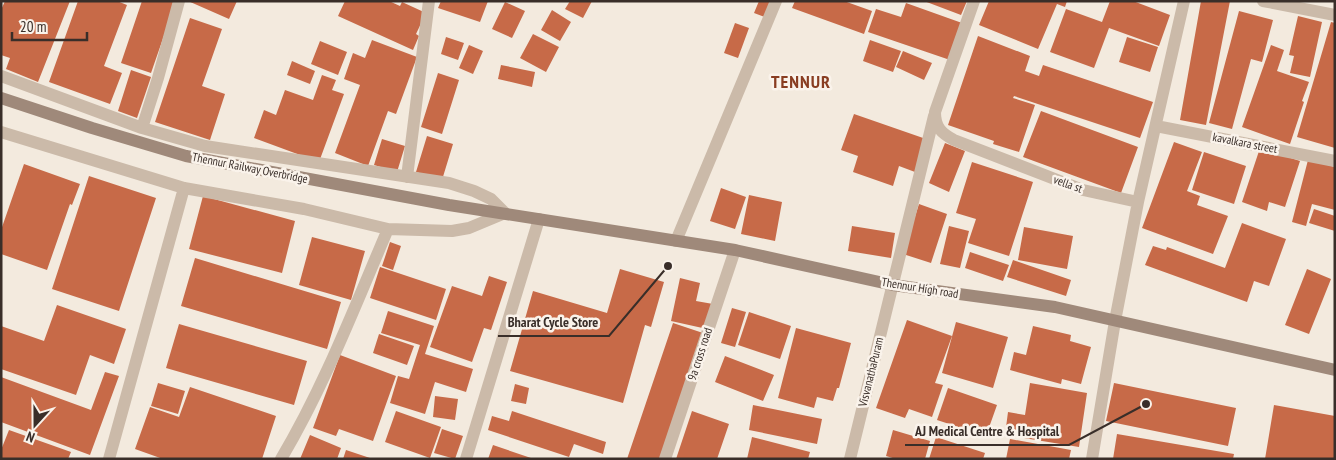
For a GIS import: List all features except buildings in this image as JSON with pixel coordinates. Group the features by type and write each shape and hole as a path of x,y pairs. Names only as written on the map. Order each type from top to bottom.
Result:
{"main road":[{"name":"Thennur Railway Overbridge","path":"1,98 186,156 449,205 505,213"},
{"name":"Thennur High road","path":"505,213 735,250 893,285 1055,307 1335,370"}],"street":[{"path":"142,128 179,1"},
{"path":"407,177 430,1"},
{"path":"676,240 776,1"},
{"path":"935,112 974,1"},
{"path":"1092,459 1115,321 1138,202 1184,1"},
{"path":"1262,1 1335,15"},
{"path":"1,76 142,128 205,146 449,183 491,199 505,213 470,228 452,232 388,229 304,209 184,188 1,132"},
{"name":"vella st","path":"935,112 938,129 944,135 954,140 1083,190 1138,202"},
{"name":"VisvanathaPuram","path":"850,459 935,112"},
{"name":"kavalkara street","path":"1156,126 1335,161"},
{"path":"109,459 184,188"},
{"path":"466,459 539,219"},
{"path":"281,459 297,432 345,330 388,229"},
{"name":"9a cross road","path":"665,459 735,250"}],"place":[{"name":"Bharat Cycle Store","path":"668,266"},
{"name":"AJ Medical Centre & Hospital","path":"1146,404"}],"district":[{"name":"TENNUR","path":"801,82"}]}
